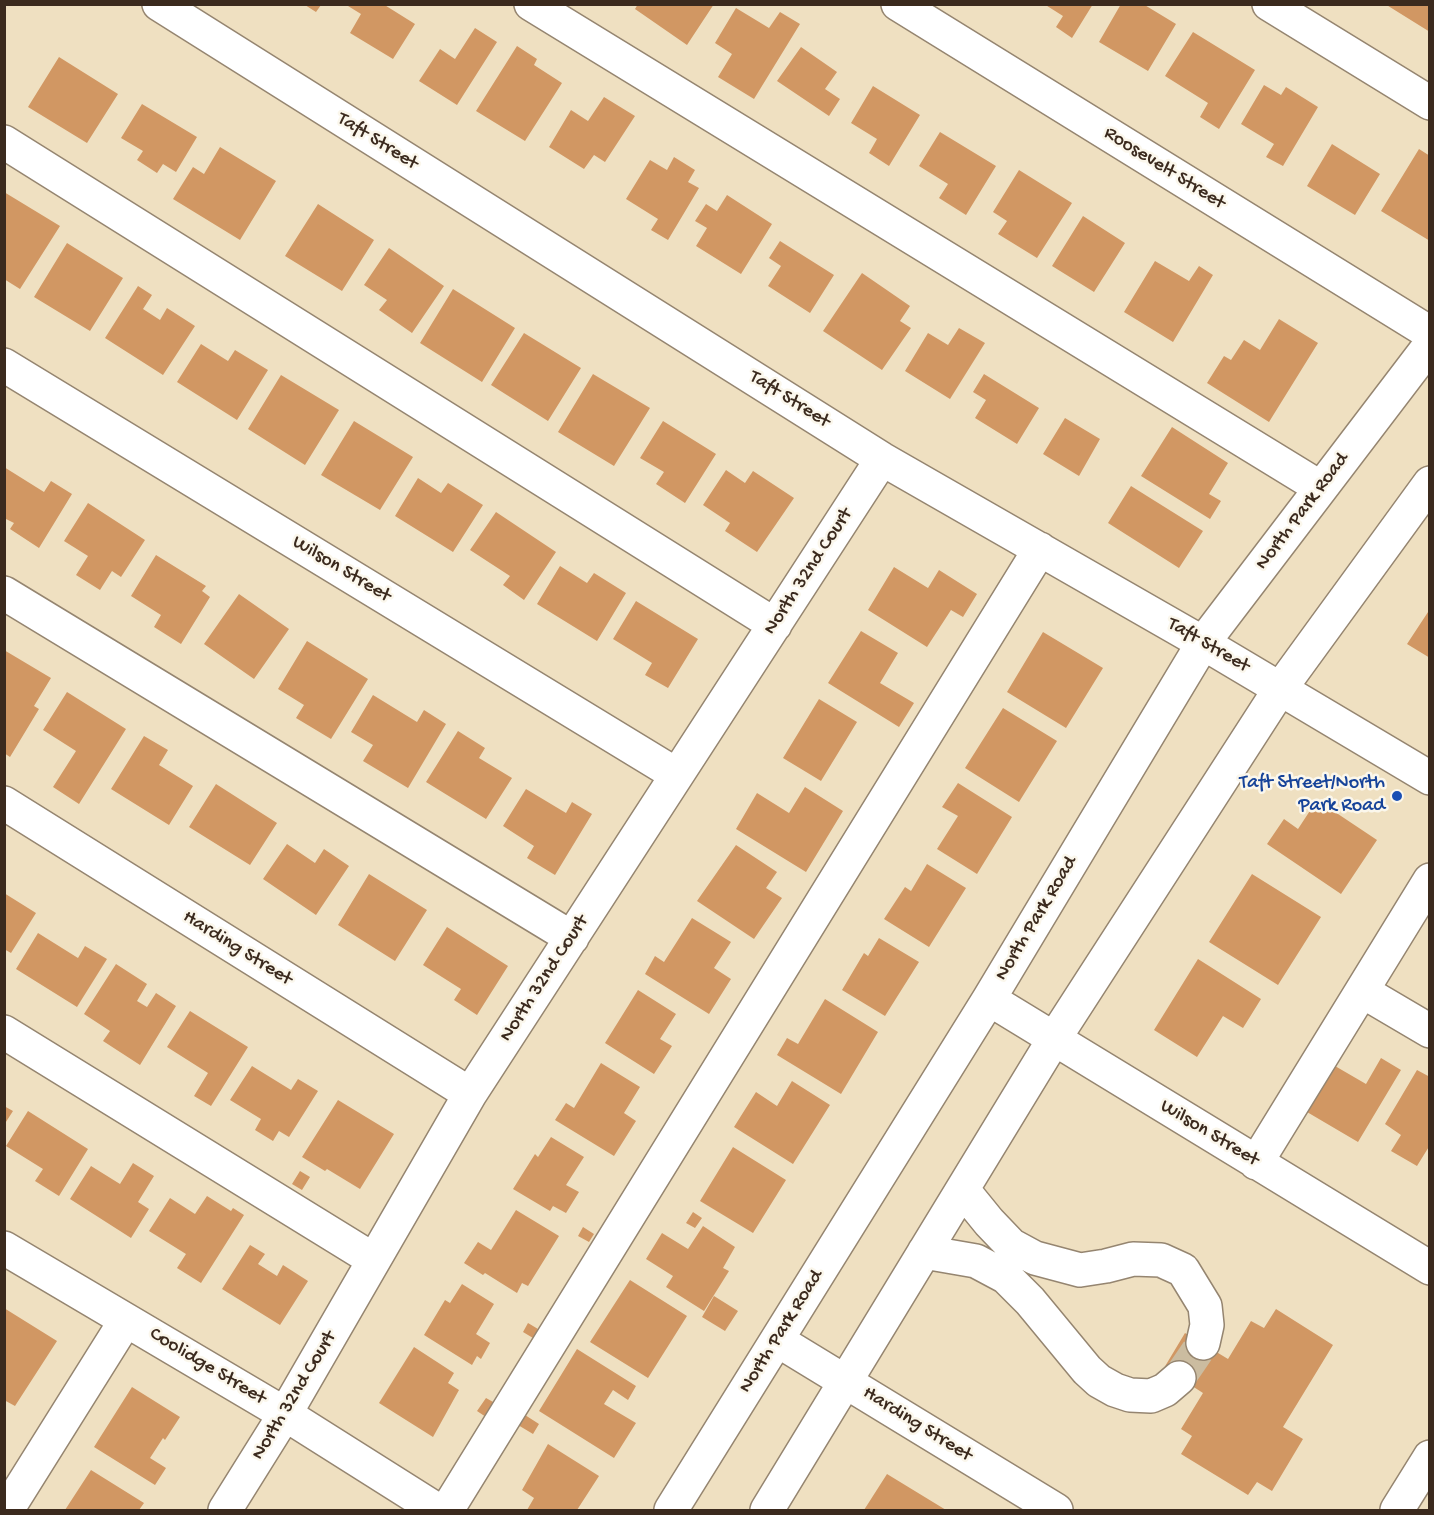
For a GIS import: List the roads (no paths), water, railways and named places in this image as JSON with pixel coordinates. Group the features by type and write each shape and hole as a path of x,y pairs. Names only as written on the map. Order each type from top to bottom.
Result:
{"street":[{"name":"Taft Street","path":"159,4 882,459 1203,643 1430,778"},
{"path":"531,4 1322,488"},
{"name":"Roosevelt Street","path":"898,4 1430,333"},
{"path":"1269,4 1430,103"},
{"path":"4,142 775,625"},
{"name":"North Park Road","path":"671,1510 989,999 1203,643 1430,345"},
{"name":"Wilson Street","path":"4,366 677,776"},
{"name":"North 32nd Court","path":"225,1510 285,1414 470,1094 882,459"},
{"path":"766,1510 1054,1039 1280,689 1430,483"},
{"path":"447,1510 1040,549"},
{"path":"4,593 572,938"},
{"name":"Harding Street","path":"4,803 470,1094"},
{"path":"1256,1163 1430,880"},
{"path":"1362,991 1430,1031"},
{"name":"Wilson Street","path":"989,999 1430,1268"},
{"path":"4,1032 374,1260"},
{"path":"963,1190 1011,1245 1035,1258 1080,1270 1133,1259 1161,1260 1183,1270 1205,1306 1208,1325 1203,1343"},
{"name":"Coolidge Street","path":"4,1248 285,1414 437,1510"},
{"path":"924,1252 976,1261 1006,1278 1030,1301 1088,1370 1099,1381 1115,1390 1130,1395 1151,1396 1165,1390 1179,1378"},
{"path":"7,1510 126,1320"},
{"name":"Harding Street","path":"777,1340 1049,1509"},
{"path":"1397,1510 1430,1457"}],"tunnel":[{"path":"1179,1378 1203,1343"}],"place":[{"name":"Taft Street/North Park Road","path":"1397,796"}]}
